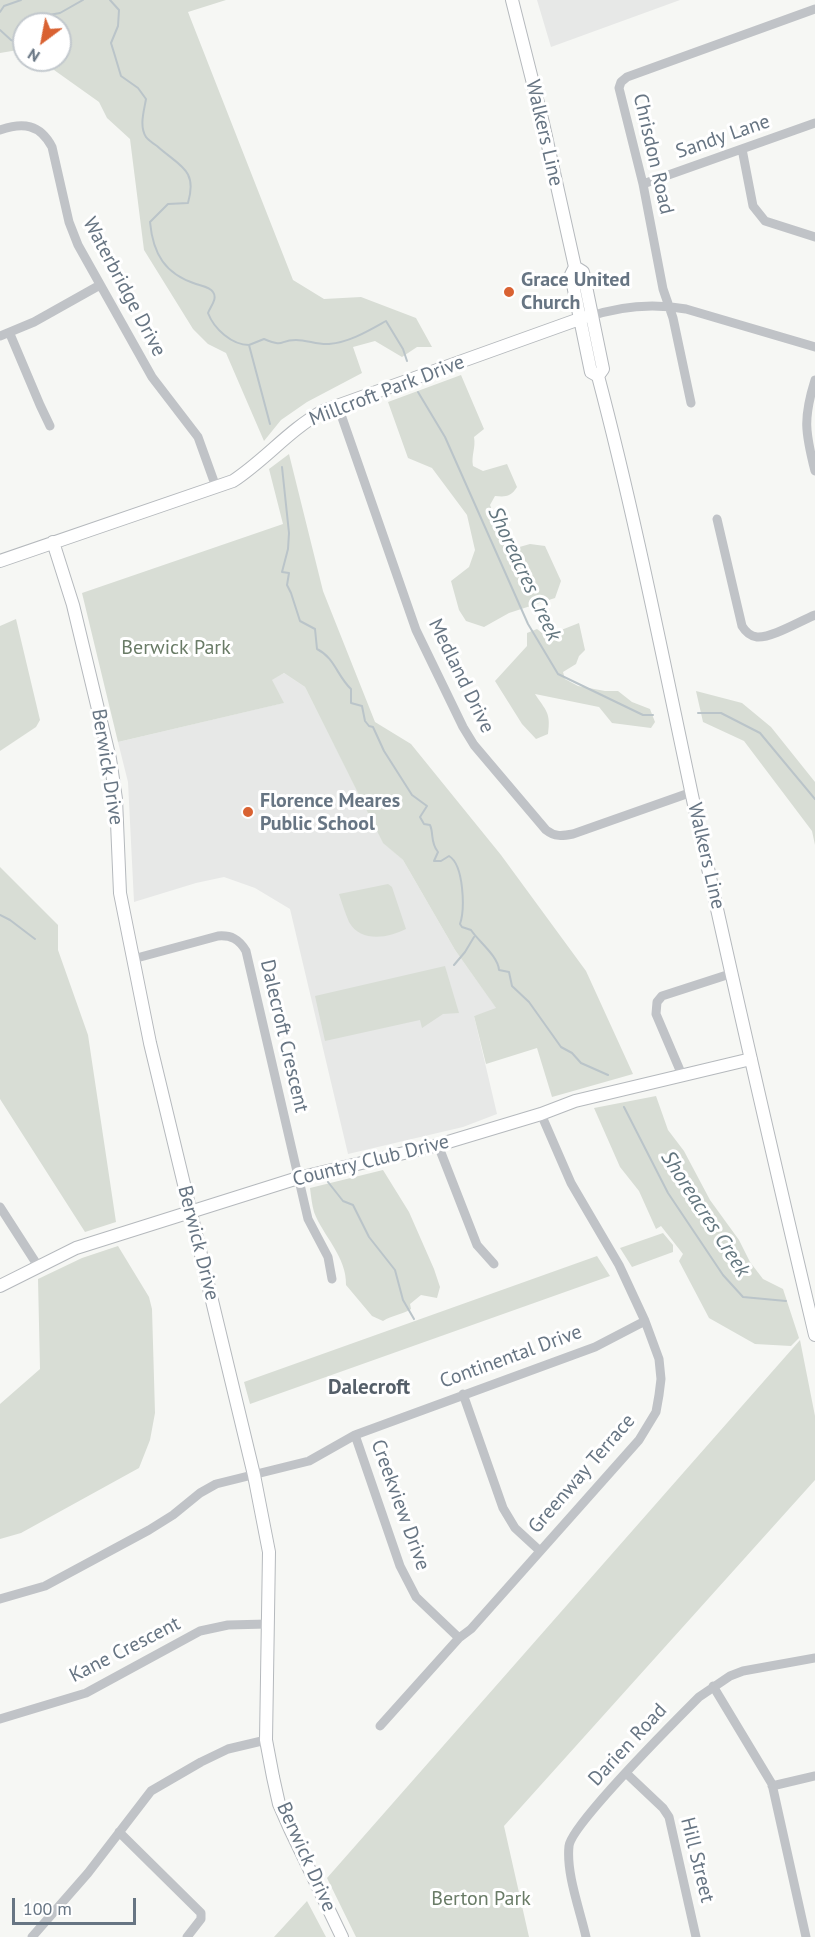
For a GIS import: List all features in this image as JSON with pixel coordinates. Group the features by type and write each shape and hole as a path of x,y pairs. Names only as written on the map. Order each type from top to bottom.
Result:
{"street":[{"name":"Walkers Line","path":"512,0 543,123 575,267 571,275 603,369 598,376 815,1335"},
{"name":"Chrisdon Road","path":"691,403 663,289 643,184 619,88 621,82 627,77 815,9"},
{"name":"Sandy Lane","path":"643,184 815,123"},
{"name":"Waterbridge Drive","path":"0,130 19,125 30,127 46,137 52,147 69,222 78,245 152,377 198,437 216,487"},
{"path":"742,149 753,206 765,221 815,237"},
{"path":"50,426 5,335 63,308 100,285"},
{"path":"586,317 620,308 669,306 815,347"},
{"name":"Millcroft Park Drive","path":"0,561 233,481 307,420 338,406 586,317"},
{"path":"815,380 805,422 807,441 815,471"},
{"name":"Medland Drive","path":"338,406 416,630 463,727 474,744 546,830 561,836 573,834 692,792"},
{"path":"717,519 742,626 746,633 756,637 771,634 815,615"},
{"name":"Berwick Drive","path":"53,542 73,605 110,759 116,799 120,893 150,1043 254,1475 269,1552 266,1740 279,1804 342,1937"},
{"name":"Dalecroft Crescent","path":"133,958 218,936 226,935 242,943 246,951 298,1178"},
{"path":"682,1075 656,1014 657,1002 662,996 733,973"},
{"name":"Country Club Drive","path":"0,1286 86,1244 298,1178 438,1145 542,1114 576,1101 751,1059"},
{"name":"Greenway Terrace","path":"380,1726 459,1638 471,1629 633,1448 656,1412 661,1379 659,1359 645,1321 619,1265 571,1183 542,1114"},
{"path":"438,1145 477,1245 494,1263"},
{"path":"298,1178 308,1219 327,1257 332,1279"},
{"path":"0,1207 38,1266"},
{"name":"Continental Drive","path":"254,1475 309,1461 355,1435 595,1347 645,1321"},
{"path":"463,1394 503,1508 515,1528 540,1551"},
{"name":"Creekview Drive","path":"355,1435 400,1566 416,1598 459,1638"},
{"path":"0,1599 45,1586 149,1530 216,1484 254,1475"},
{"name":"Kane Crescent","path":"0,1719 86,1693 200,1631 228,1625 267,1624"},
{"name":"Darien Road","path":"586,1937 569,1864 569,1844 585,1819 699,1697 713,1686 743,1671 815,1658"},
{"path":"713,1686 772,1786 806,1937 815,1934"},
{"path":"32,1937 88,1873 151,1791 228,1749 266,1740"},
{"name":"Hill Street","path":"626,1773 663,1808 669,1817 696,1937"},
{"path":"772,1786 815,1776"},
{"path":"119,1832 201,1913 201,1919 187,1937"}],"shaded area":[{"path":"537,0 680,0 551,47"},
{"path":"284,673 305,687 383,842 403,860 455,950 497,1009 474,1016 497,1114 463,1127 348,1154 290,909 255,888 224,877 134,902 128,782 118,742 283,703 271,680"}],"green space":[{"path":"0,0 226,0 188,12 293,280 324,299 361,297 416,318 432,347 417,347 402,357 375,341 353,347 362,373 307,402 281,420 264,441 226,353 208,344 193,329 144,250 130,139 107,118 99,102 57,72 72,72 72,12 12,12 12,51 0,53"},
{"path":"461,375 484,429 474,437 473,466 483,471 507,464 517,487 508,496 495,496 490,505 505,542 516,548 530,544 545,546 561,581 555,598 509,613 484,627 466,621 459,610 451,581 469,567 475,550 467,515 432,468 408,458 388,402"},
{"name":"Berwick Park","path":"289,454 323,591 375,722 411,744 501,855 586,971 633,1074 552,1097 537,1048 486,1064 474,1016 496,1008 455,950 403,860 383,843 305,687 284,673 272,680 284,703 118,742 82,593 283,524 269,469"},
{"path":"16,619 40,720 36,727 0,751 0,626"},
{"path":"579,623 585,650 579,656 576,664 563,672 565,679 578,686 618,691 632,702 650,709 655,722 651,728 612,723 599,707 535,694 548,716 548,734 536,739 522,724 495,681 527,646 527,633 537,629 546,636"},
{"path":"696,691 742,703 771,727 815,782 815,845 812,831 744,741 703,722"},
{"path":"0,867 58,925 58,950 88,1035 116,1222 85,1232 0,1099"},
{"path":"388,884 392,887 406,929 391,935 375,937 360,933 349,922 339,894"},
{"path":"445,966 459,1013 443,1014 422,1028 420,1020 325,1041 315,996"},
{"path":"656,1096 668,1130 684,1151 710,1200 739,1240 750,1262 763,1279 783,1289 799,1338 791,1346 755,1344 709,1318 679,1261 683,1254 661,1226 656,1229 639,1191 620,1167 594,1108"},
{"path":"383,1170 409,1212 440,1287 437,1298 421,1295 410,1304 411,1309 383,1321 372,1316 346,1285 343,1265 314,1212 310,1188"},
{"path":"663,1233 673,1245 673,1252 632,1267 620,1248"},
{"path":"118,1246 149,1297 152,1309 155,1413 150,1440 139,1468 21,1533 0,1539 0,1404 40,1369 38,1279 82,1258"},
{"path":"597,1256 610,1276 250,1404 244,1382"},
{"name":"Berton Park","path":"800,1340 815,1416 815,1480 504,1826 529,1937 356,1937 327,1878"},
{"path":"307,1901 326,1937 274,1937"}],"waterway":[{"name":"Shoreacres Creek","path":"0,12 4,6 21,0"},
{"name":"Shoreacres Creek","path":"62,12 83,0"},
{"name":"Shoreacres Creek","path":"110,0 119,10 118,26 111,43 121,76 138,88 146,99 143,118 144,133 148,139 185,169 190,183 188,203 168,204 150,222 154,244 162,261 176,275 212,290 214,300 208,313 219,330 230,339 249,345 270,424"},
{"name":"Shoreacres Creek","path":"0,30 12,40"},
{"name":"Shoreacres Creek","path":"249,345 264,339 279,343 290,340 337,343 359,336 386,321 403,349 407,361"},
{"name":"Shoreacres Creek","path":"418,392 445,437 528,624 558,674 643,715 653,715"},
{"name":"Shoreacres Creek","path":"282,467 289,533 288,549 282,572 289,573 287,585 300,621 315,629 317,649 328,657 351,689 351,703 362,706 365,721 373,727 384,751 412,795 427,806 420,817 424,824 430,825 431,828 434,845 438,852 434,861 441,861 449,856 458,868 463,898 460,924 471,930 488,949 499,970 509,972 512,986 529,1002 561,1047 572,1053 581,1063 608,1075"},
{"name":"Shoreacres Creek","path":"698,713 721,713 760,733 815,799"},
{"path":"0,915 35,939"},
{"name":"Shoreacres Creek","path":"454,965 474,937"},
{"name":"Shoreacres Creek","path":"624,1107 668,1193 723,1275 743,1297 786,1301"},
{"name":"Shoreacres Creek","path":"328,1182 343,1201 353,1205 369,1237 395,1270 403,1300 414,1319"}],"place":[{"name":"Grace United Church","path":"509,292"},
{"name":"Florence Meares Public School","path":"248,812"}],"district":[{"name":"Dalecroft","path":"369,1388"}]}
